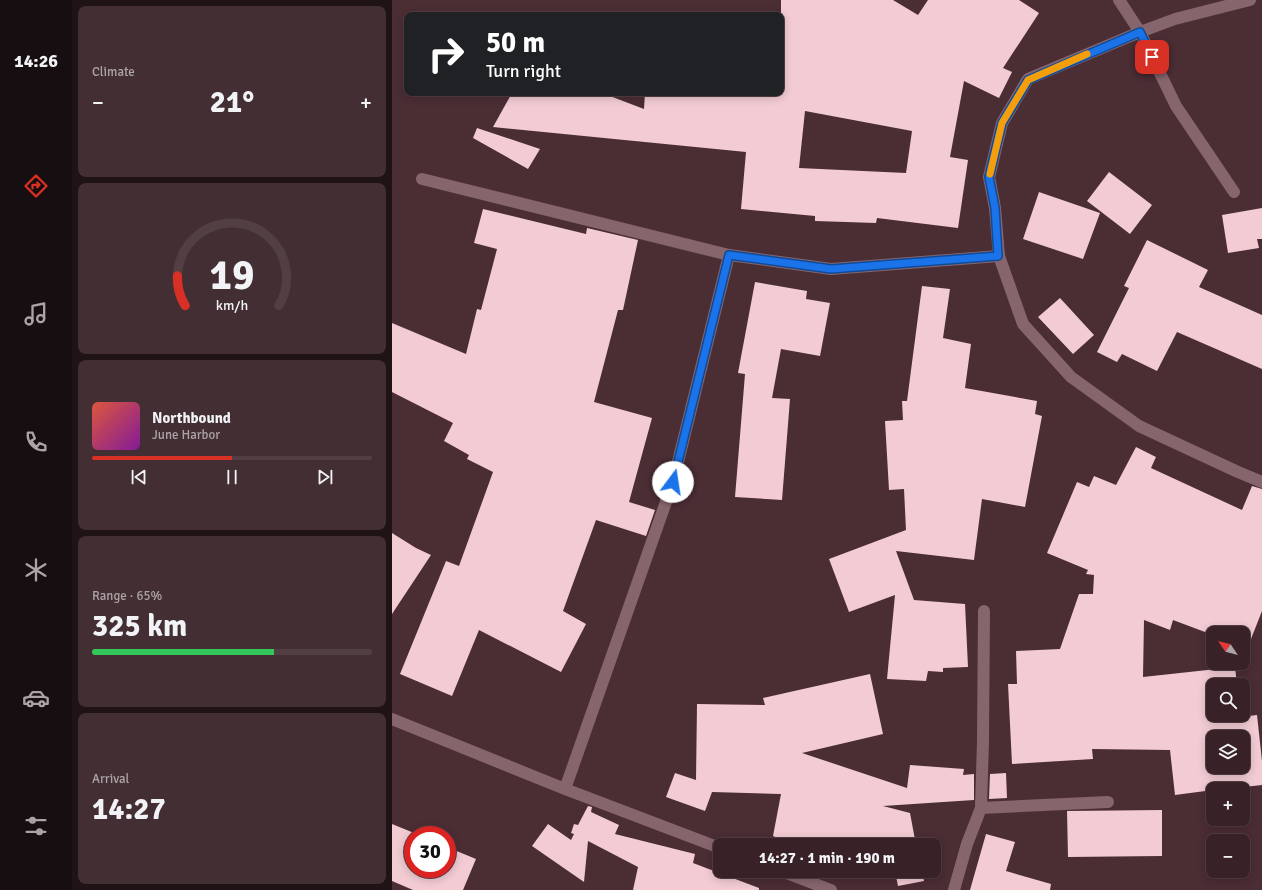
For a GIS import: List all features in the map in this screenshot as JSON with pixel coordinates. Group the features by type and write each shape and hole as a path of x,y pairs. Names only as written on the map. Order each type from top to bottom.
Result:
{"street":[{"path":"1119,0 1140,32 1176,106 1234,192"},
{"path":"1250,0 1221,4 1175,19 1140,32 1028,80 1002,123 989,177 995,208 998,256 1023,324 1071,377 1139,426 1262,482"},
{"path":"422,179 729,255 831,269 998,256"},
{"path":"565,789 673,482 729,255"},
{"path":"954,890 967,844 981,808 984,611"},
{"path":"392,719 565,789 713,845"},
{"path":"981,808 1108,802"},
{"path":"799,878 831,890"}],"building":[{"path":"781,0 893,0 918,15 928,0 1019,0 1039,13 1003,68 1012,72 999,98 964,81 950,157 968,160 958,228 877,218 876,223 815,221 815,216 741,209 746,152 493,127 510,96 610,96 644,109 645,96 784,96 784,12 781,12","holes":["805,111 912,131 906,173 799,168"]},
{"path":"477,128 540,149 528,169 473,138"},
{"path":"1109,172 1152,205 1130,234 1087,201"},
{"path":"1039,192 1100,213 1083,259 1023,239"},
{"path":"1262,208 1262,239 1257,239 1259,248 1228,253 1222,215"},
{"path":"483,209 586,234 587,228 638,240 623,310 618,310 594,402 652,418 629,502 655,510 646,536 596,520 563,611 586,624 561,672 479,630 452,696 400,674 446,561 459,566 493,472 467,459 469,455 444,441 453,423 392,392 392,323 466,354 477,309 481,310 497,249 474,243"},
{"path":"1147,240 1208,270 1199,287 1262,315 1262,369 1177,332 1157,371 1122,354 1117,362 1097,352 1129,288 1124,286"},
{"path":"755,282 807,291 806,299 830,303 820,356 781,349 772,398 790,399 782,500 735,497 745,374 738,373"},
{"path":"922,286 950,289 943,338 971,344 965,388 1037,401 1035,414 1042,416 1025,507 982,499 974,560 896,551 914,600 965,604 968,667 943,668 943,672 928,671 926,681 887,679 895,595 849,612 829,559 906,530 904,489 889,490 885,421 903,420 902,401 907,401"},
{"path":"1060,298 1094,335 1073,354 1038,317"},
{"path":"1136,447 1156,457 1151,468 1242,510 1252,486 1262,489 1262,611 1251,639 1250,626 1206,626 1206,632 1173,620 1170,630 1144,620 1143,677 1207,670 1235,670 1236,678 1206,678 1206,722 1250,722 1250,716 1257,715 1262,761 1262,785 1250,786 1250,782 1206,782 1206,791 1175,795 1170,750 1092,749 1093,759 1012,764 1008,684 1017,684 1016,651 1060,649 1079,594 1093,594 1094,575 1086,574 1088,570 1047,553 1077,482 1089,487 1094,476 1116,485"},
{"path":"392,533 416,548 431,555 392,614"},
{"path":"870,674 883,734 802,753 907,788 910,765 964,769 963,775 974,774 974,800 883,806 910,813 915,838 777,838 773,836 781,794 712,792 705,811 666,797 675,773 696,780 697,704 765,705 763,698"},
{"path":"1006,773 1007,798 989,799 990,774"},
{"path":"588,806 592,807 591,812 619,825 615,834 695,854 693,863 713,871 713,878 733,878 759,888 759,890 633,890 638,867 588,841 584,882 532,846 548,824 571,840 574,834 571,833 574,824 578,825"},
{"path":"1162,810 1162,856 1068,857 1067,811"},
{"path":"392,824 404,829 404,878 456,878 456,851 476,859 463,890 413,890 392,881"},
{"path":"986,834 1015,842 1006,871 1051,884 1050,890 970,890"},
{"path":"896,878 923,878 924,881 898,886"}],"slow traffic":[{"path":"990,174 1002,123 1028,80 1087,54"}],"route":[{"path":"673,482 729,255 831,269 998,256 995,208 989,177 1002,123 1028,80 1140,32 1152,57"}]}
